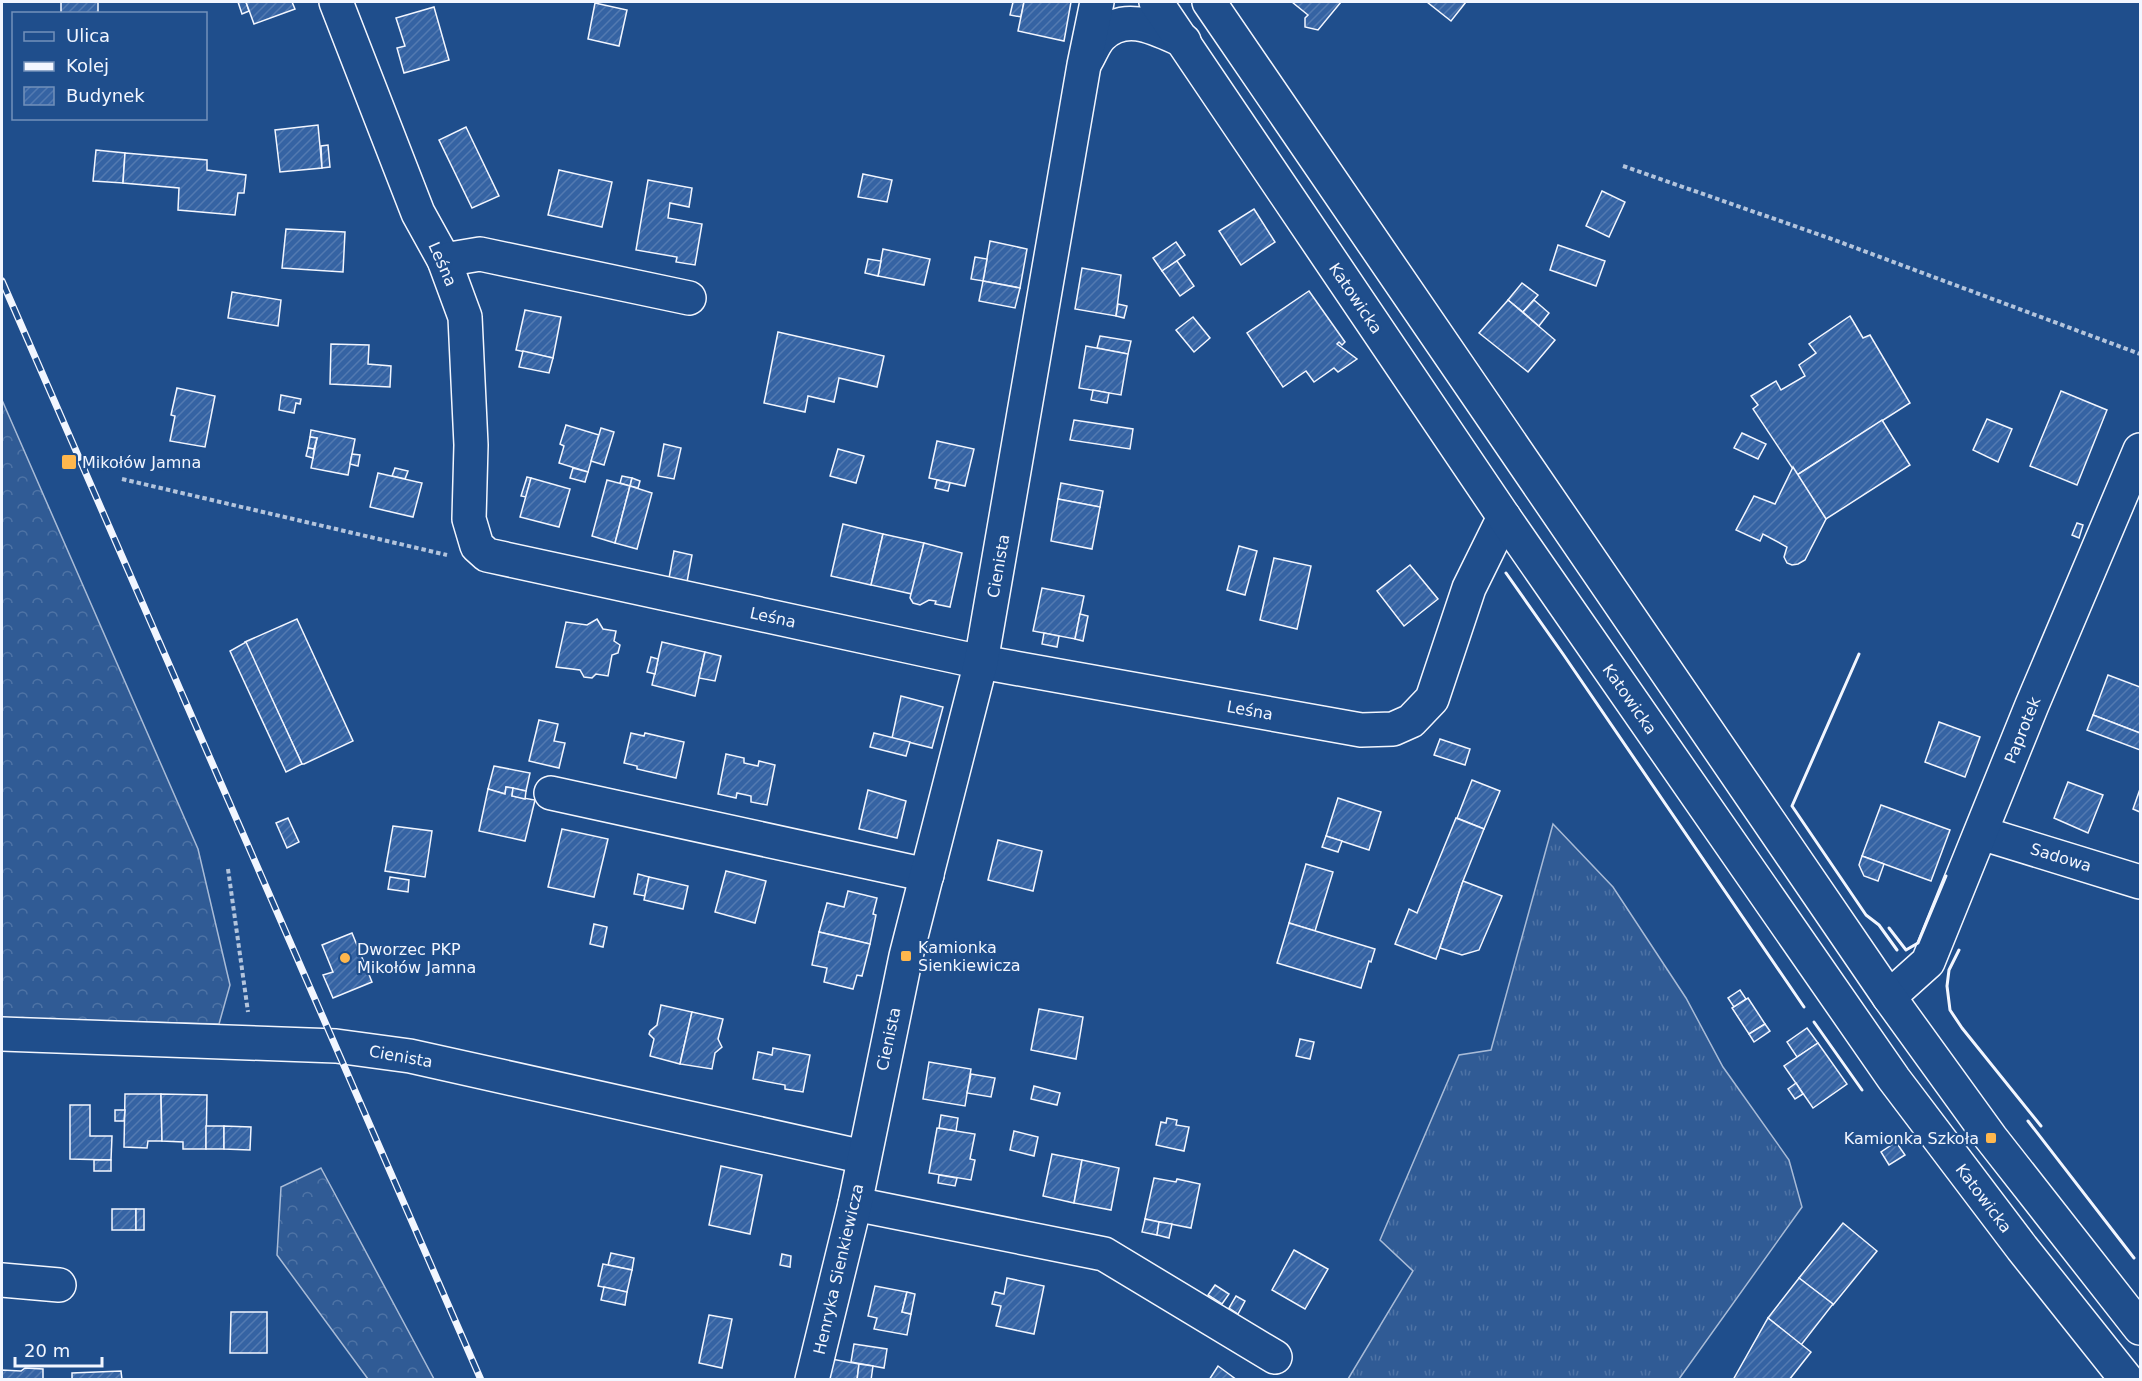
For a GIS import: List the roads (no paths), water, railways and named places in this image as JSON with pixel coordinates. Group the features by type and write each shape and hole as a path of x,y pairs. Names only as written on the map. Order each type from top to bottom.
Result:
{"street":[{"name":"Leśna","path":"336,2 418,213 444,260 465,317 471,445 469,519 477,546 486,555 981,662 1360,730 1393,729 1411,721 1432,699 1469,588 1504,517"},
{"path":"1084,65 1097,2"},
{"name":"Katowicka","path":"1156,2 1504,517 1894,1079 2022,1248 2127,1380"},
{"path":"1209,2 1889,997 1991,1138 2140,1328"},
{"path":"1084,65 1099,38 1110,28 1126,23 1141,24 1184,42"},
{"name":"Cienista","path":"2,1034 336,1046 410,1056 864,1157 906,956 981,662 1084,65"},
{"path":"444,260 480,254 689,298"},
{"name":"Paprotek","path":"1889,997 1928,962 2036,696 2140,450"},
{"path":"551,793 927,875"},
{"name":"Sadowa","path":"1981,833 2140,882"},
{"name":"Henryka Sienkiewicza","path":"812,1380 855,1204 864,1157"},
{"path":"855,1204 1104,1254 1275,1358"},
{"path":"2,1280 59,1285"}],"railway":[{"path":"2,281 481,1380"}],"place":[{"name":"Mikołów Jamna","path":"69,462"},
{"name":"Kamionka Sienkiewicza","path":"906,956"},
{"name":"Dworzec PKP Mikołów Jamna","path":"345,958"},
{"name":"Kamionka Szkoła","path":"1991,1138"}]}
